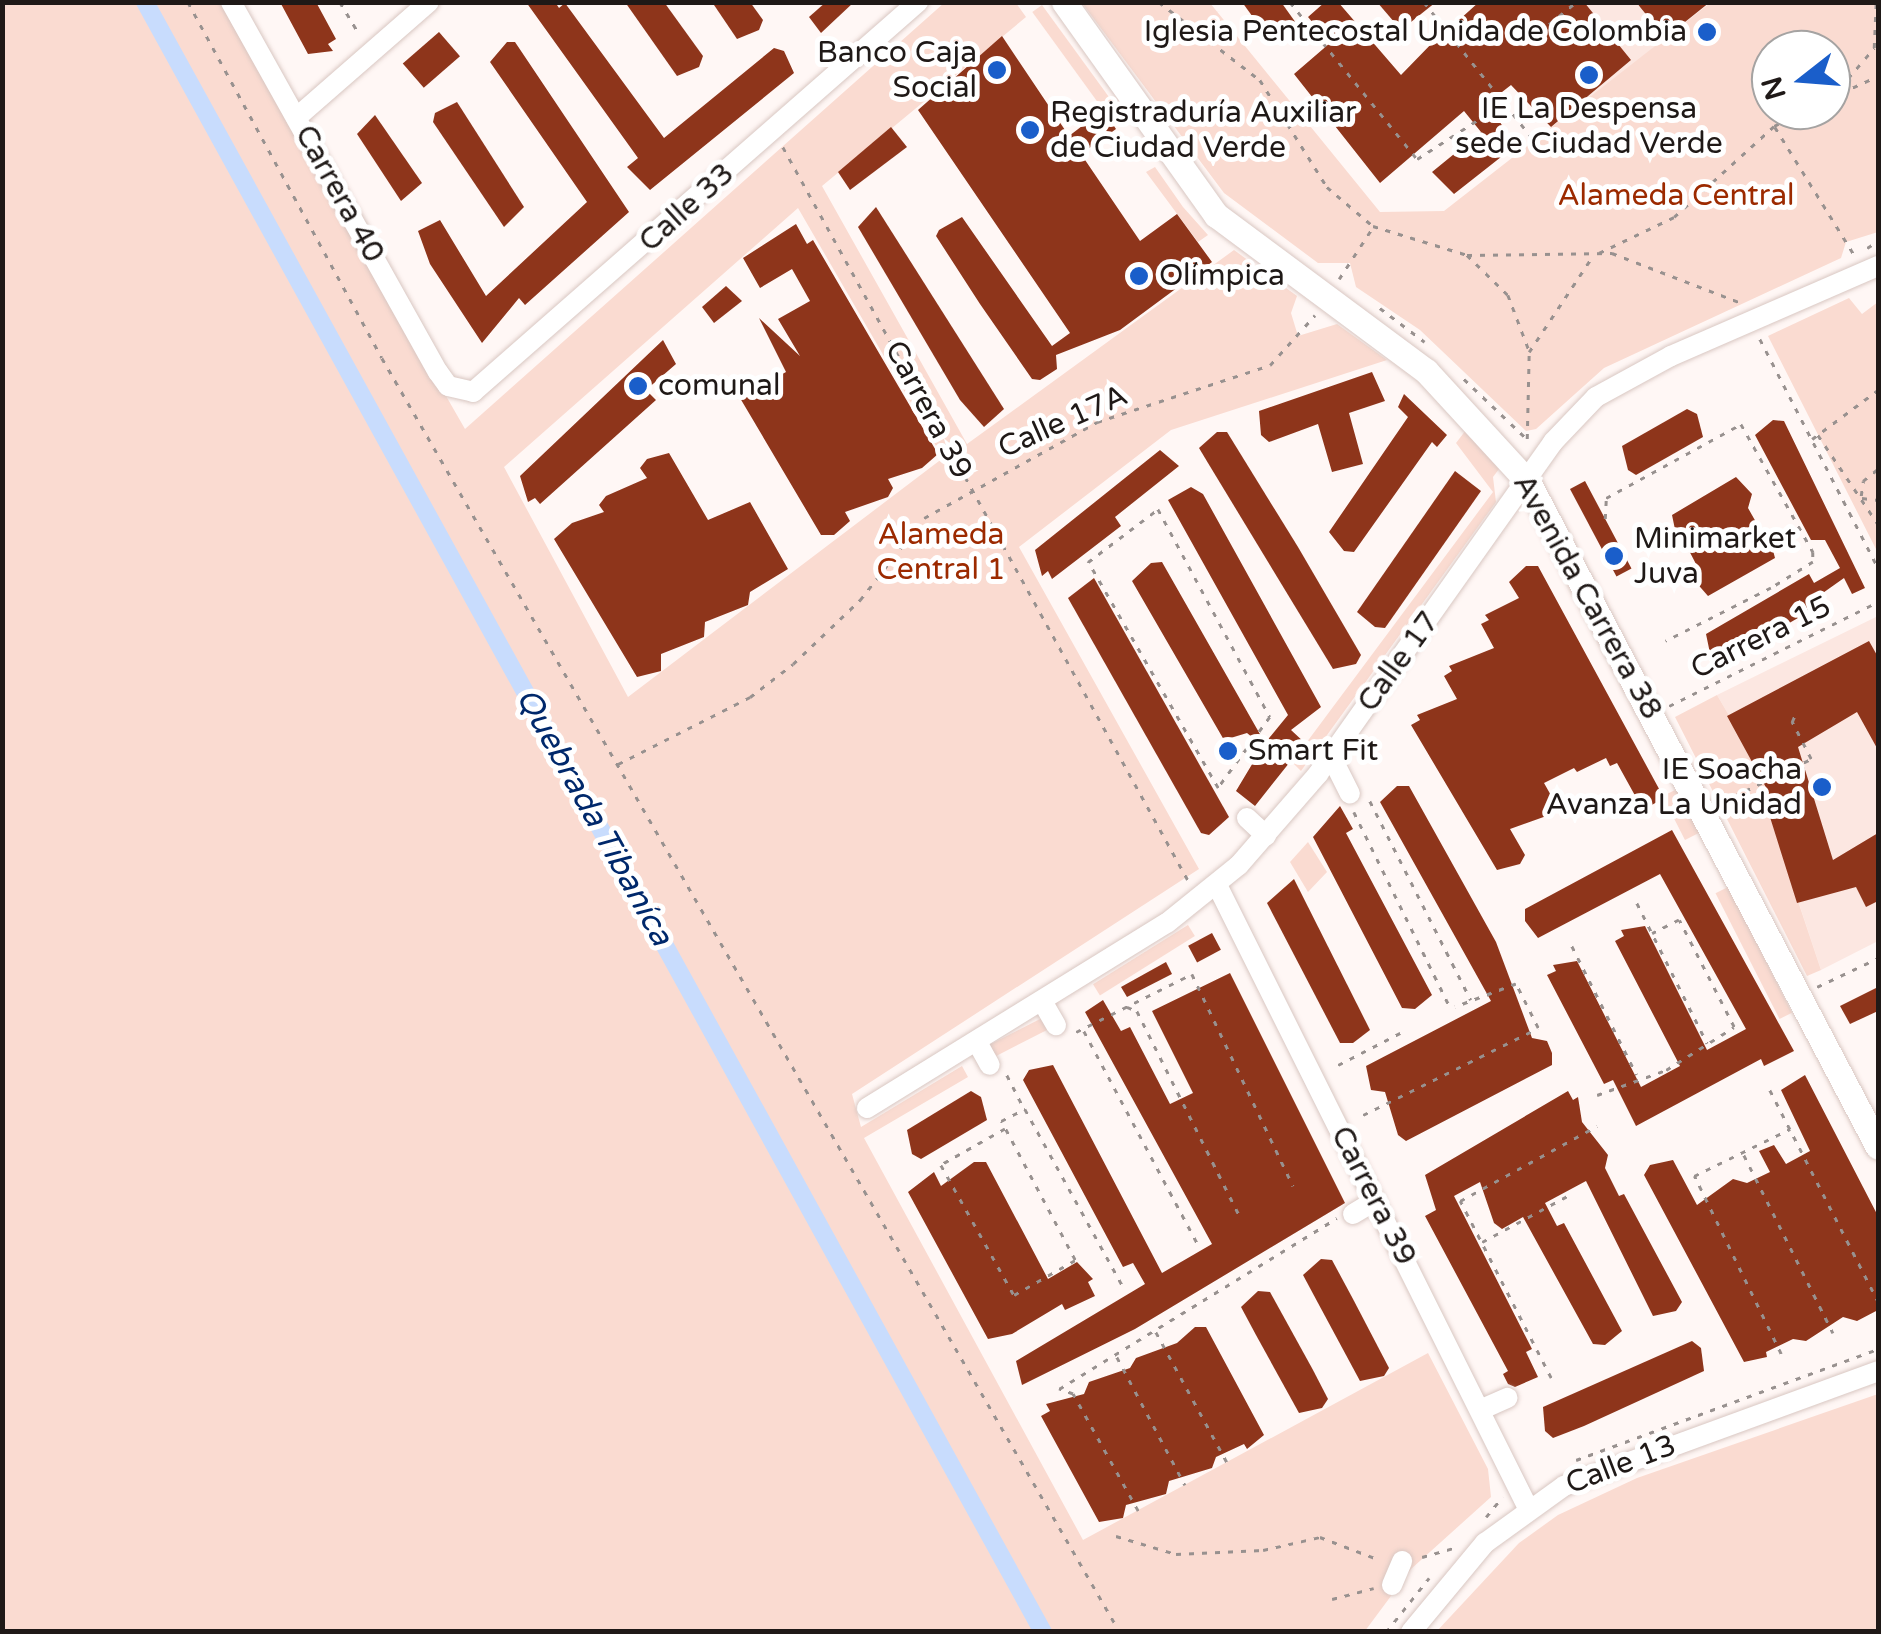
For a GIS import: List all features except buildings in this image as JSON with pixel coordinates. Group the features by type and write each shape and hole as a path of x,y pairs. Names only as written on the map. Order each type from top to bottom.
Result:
{"main road":[{"name":"Avenida Carrera 38","path":"1064,2 1216,215 1331,284 1533,473 1878,1147"}],"street":[{"name":"Carrera 40","path":"232,2 448,386"},
{"path":"296,118 429,2"},
{"name":"Calle 33","path":"448,386 473,392 487,386 918,2"},
{"name":"Calle 17","path":"867,1108 1042,1001 1217,885 1266,836 1331,756 1574,416 1624,378 1750,316 1872,269"},
{"path":"1331,756 1355,797"},
{"path":"1247,818 1266,836"},
{"name":"Carrera 39","path":"1217,885 1528,1508"},
{"path":"1042,1001 1064,1029"},
{"path":"977,1042 994,1063"},
{"path":"1352,1211 1376,1201"},
{"name":"Calle 13","path":"1411,1632 1476,1553 1528,1508 1592,1473 1878,1371"},
{"path":"1480,1410 1507,1398"},
{"path":"1392,1585 1402,1561"}],"path":[{"path":"188,2 615,765 1120,1632"},
{"path":"340,2 359,34"},
{"path":"1159,2 1260,80 1286,112 1326,187 1373,226 1467,255 1612,254 1750,316 1878,568"},
{"path":"1290,2 1416,160 1504,103"},
{"path":"1424,2 1536,143"},
{"path":"1529,41 1576,2"},
{"path":"1851,79 1874,48 1876,2"},
{"path":"1851,89 1878,76"},
{"path":"1529,352 1595,254 1674,217 1770,130"},
{"path":"1777,130 1872,269"},
{"name":"Carrera 39","path":"773,132 1199,898"},
{"name":"Calle 17A","path":"615,765 672,740 793,664 860,600 908,532 970,490 1097,422 1270,365 1373,226"},
{"path":"1467,255 1508,295 1529,352 1527,442 1533,473"},
{"path":"1370,302 1429,346"},
{"path":"1455,370 1527,442"},
{"path":"1811,440 1878,390"},
{"path":"1605,519 1606,498 1741,424 1813,552 1813,562 1772,588 1734,602 1666,642"},
{"path":"1818,435 1878,524"},
{"path":"1861,498 1863,481 1878,469"},
{"path":"1861,498 1878,500"},
{"path":"1158,509 1270,717 1226,784 1218,788 1088,562 1158,509"},
{"name":"Carrera 15","path":"1661,710 1878,602"},
{"path":"1712,808 1811,759 1792,722 1795,715"},
{"path":"1355,797 1471,1000"},
{"path":"1355,797 1452,1006 1516,984 1538,1028 1363,1116"},
{"path":"1638,903 1708,1044"},
{"path":"1597,1095 1638,1076 1666,1070 1734,1027 1679,920 1652,934"},
{"path":"1572,946 1638,1076"},
{"path":"1807,992 1878,958"},
{"path":"1064,1029 1082,1030 1192,974 1293,1186"},
{"path":"1126,1006 1137,1011 1240,1216"},
{"path":"1082,1030 1092,1038 1197,1243"},
{"path":"1338,1065 1400,1032"},
{"path":"994,1063 1025,1109 1122,1284"},
{"path":"1770,1090 1878,1301"},
{"path":"1005,1129 942,1164 1014,1295 1074,1260 1005,1129 1000,1121 1025,1109"},
{"path":"1552,1378 1460,1201 1597,1126"},
{"path":"1781,1354 1694,1176 1790,1129"},
{"path":"1744,1153 1833,1333"},
{"path":"1482,1242 1573,1194"},
{"path":"1138,1511 1073,1394 1060,1393 1352,1211"},
{"path":"1155,1331 1227,1462"},
{"path":"1116,1356 1185,1485"},
{"path":"1116,1536 1176,1554 1263,1550 1320,1537 1373,1559 1402,1561 1458,1547"}],"shaded area":[{"name":"IE La Despensa sede Ciudad Verde","path":"1499,3 1636,3 1665,38 1582,108"},
{"name":"IE Soacha Avanza La Unidad","path":"1878,616 1878,941 1821,970 1763,795 1766,778 1717,695"}],"green space":[{"name":"Alameda Central 1","path":"3,3 220,3 465,429 944,3 1016,3 1026,17 822,186 967,444 1234,250 1297,296 1291,313 1298,336 1337,324 1387,360 1171,430 1019,547 1199,869 852,1094 861,1127 962,1066 968,1077 864,1138 1083,1540 1428,1353 1488,1469 1491,1497 1411,1569 1365,1631 3,1632","holes":["798,208 943,458 628,697 504,467"]},
{"name":"Alameda Central","path":"1082,3 1210,3 1380,212 1444,211 1710,3 1878,3 1878,232 1846,242 1841,258 1604,368 1536,429 1526,431 1420,330 1356,287 1350,263 1318,263 1224,193"},
{"path":"1042,5 1113,102 1103,109 1032,12"},
{"path":"1155,167 1208,235 1198,242 1146,172"},
{"path":"1849,298 1862,314 1878,302 1878,553 1768,336"},
{"path":"1466,430 1499,469 1493,477 1496,502 1301,771 1292,762 1493,492 1456,443"},
{"path":"1717,695 1766,778 1763,796 1821,970 1807,976 1675,717"},
{"path":"1677,789 1699,833 1685,840 1663,796"},
{"path":"1308,842 1327,872 1308,892 1290,862"},
{"path":"1728,887 1792,1013 1780,1019 1716,893"},
{"path":"1188,925 1195,936 1100,995 1093,984"},
{"path":"1044,1017 1050,1029 994,1057 988,1046"},
{"path":"1878,1394 1878,1631 1437,1631 1519,1543 1558,1515 1637,1478"}],"waterway":[{"name":"Quebrada Tibaníca","path":"145,2 1043,1632"}],"place":[{"name":"Iglesia Pentecostal Unida de Colombia","path":"1707,32"},
{"name":"Banco Caja Social","path":"997,70"},
{"name":"IE La Despensa sede Ciudad Verde","path":"1589,75"},
{"name":"Registraduría Auxiliar de Ciudad Verde","path":"1030,130"},
{"name":"Olímpica","path":"1139,276"},
{"name":"comunal","path":"638,386"},
{"name":"Minimarket Juva","path":"1614,556"},
{"name":"Smart Fit","path":"1228,751"},
{"name":"IE Soacha Avanza La Unidad","path":"1822,787"}]}
